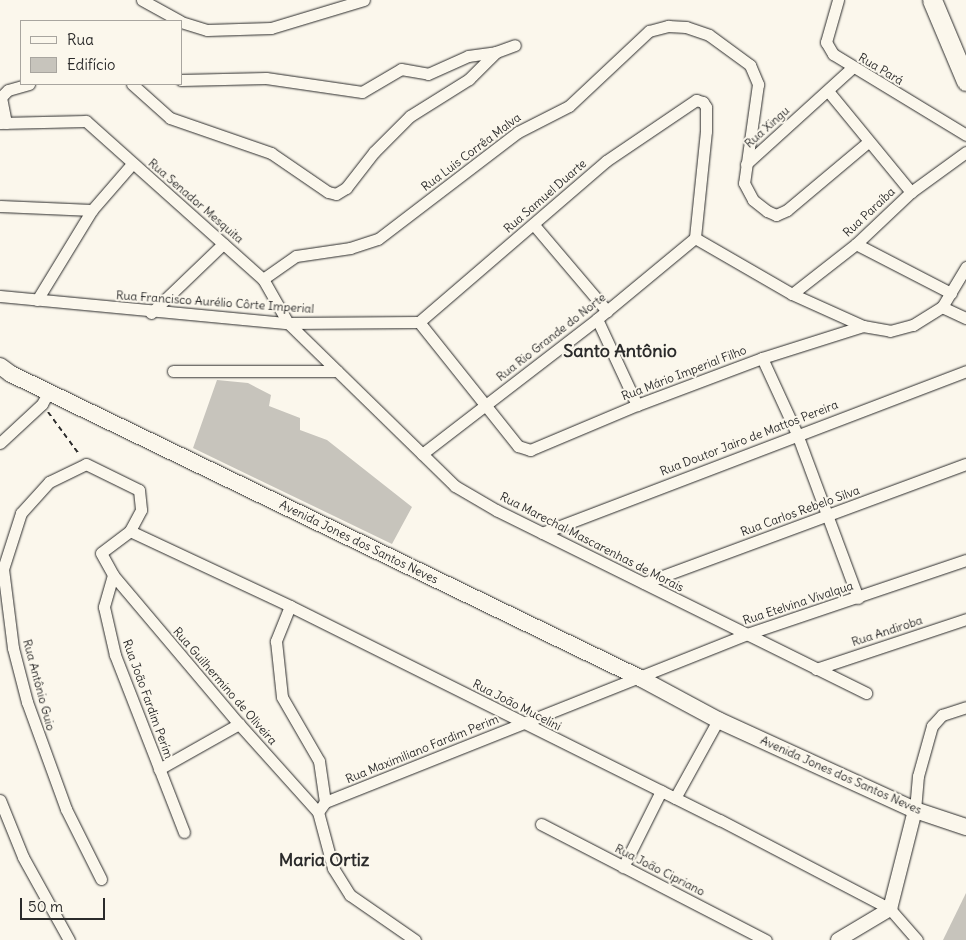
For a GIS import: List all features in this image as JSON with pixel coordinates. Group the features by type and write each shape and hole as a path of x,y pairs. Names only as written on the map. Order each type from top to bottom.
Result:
{"highway":[{"path":"936,8 966,81"}],"main road":[{"name":"Avenida Jones dos Santos Neves","path":"4,374 46,397 640,678 718,720 915,810 966,828"}],"street":[{"path":"142,0 177,20"},
{"path":"182,23 207,30 271,28 364,0"},
{"name":"Rua Pará","path":"838,0 826,42 833,54 852,68 966,135"},
{"name":"Rua Luis Corrêa Malva","path":"263,279 296,256 350,248 378,239 518,132 569,106 649,31 668,26 686,27 709,35 750,65 758,84 746,164"},
{"path":"182,80 274,79 362,92 401,69 428,74 468,56 496,52 515,44"},
{"path":"133,85 170,118 271,153 328,192 336,194 346,188 403,122 469,79 496,52"},
{"name":"Rua Xingu","path":"852,68 746,164 744,183 753,200 776,215 793,204 868,142"},
{"path":"3,123 1,97 8,90 26,85"},
{"path":"828,91 911,192"},
{"name":"Rua Samuel Duarte","path":"419,322 534,226 606,161 696,100 703,102 706,107 706,131 695,238"},
{"name":"Rua Senador Mesquita","path":"3,123 86,121 263,279 288,323 337,371"},
{"name":"Rua Paraíba","path":"792,294 856,244 911,192 966,152"},
{"path":"37,300 92,210 132,164"},
{"path":"0,206 92,210"},
{"path":"534,226 607,311"},
{"path":"695,238 792,294 863,326 890,331 913,325 942,307 966,267"},
{"name":"Rua Rio Grande do Norte","path":"422,454 597,319 695,238"},
{"path":"151,313 223,244"},
{"path":"856,244 951,293"},
{"name":"Rua Francisco Aurélio Côrte Imperial","path":"0,296 151,313 288,323 419,322"},
{"path":"942,307 966,318"},
{"path":"597,319 636,405"},
{"path":"419,322 485,406"},
{"name":"Rua Mário Imperial Filho","path":"485,406 518,446 525,450 537,448 636,405 762,358 863,326"},
{"path":"762,358 796,434 858,598"},
{"path":"173,371 337,371"},
{"name":"Rua Marechal Mascarenhas de Morais","path":"337,371 454,486 542,533 866,693"},
{"name":"Rua Doutor Jairo de Mattos Pereira","path":"542,533 796,434 966,371"},
{"path":"0,443 46,397"},
{"path":"86,464 138,490 141,510 130,531 101,553 113,575"},
{"name":"Rua Antônio Guio","path":"86,464 49,482 21,513 3,570 13,648 27,702 66,809 101,879"},
{"name":"Rua Carlos Rebelo Silva","path":"644,583 966,464"},
{"name":"Rua João Mucelini","path":"130,531 290,606 675,798 890,909"},
{"name":"Rua Etelvina Vivalqua","path":"640,678 747,634 966,560"},
{"name":"Rua Guilhermino de Oliveira","path":"113,575 238,724 322,807"},
{"name":"Rua João Fardim Perím","path":"113,575 104,607 115,655 184,832"},
{"path":"290,606 276,641 282,697 319,761 322,807 332,868 350,895 415,940"},
{"name":"Rua Andiroba","path":"816,669 966,619"},
{"name":"Rua Maximiliano Fardim Perim","path":"322,807 522,723 640,678"},
{"path":"838,940 890,909 915,810 918,776 932,726 942,716 966,708"},
{"path":"675,798 718,720"},
{"path":"159,769 238,724"},
{"path":"623,867 661,792"},
{"path":"0,800 23,857 69,940"},
{"name":"Rua João Cipriano","path":"541,824 766,940"},
{"path":"890,909 917,940"}],"path":[{"path":"46,397 86,464"}],"building":[{"path":"217,380 248,383 271,395 269,406 300,418 300,430 327,440 412,507 392,544 193,448"},
{"path":"966,893 966,940 943,940"}],"district":[{"name":"Santo Antônio","path":"620,351"},
{"name":"Maria Ortiz","path":"324,860"}]}
